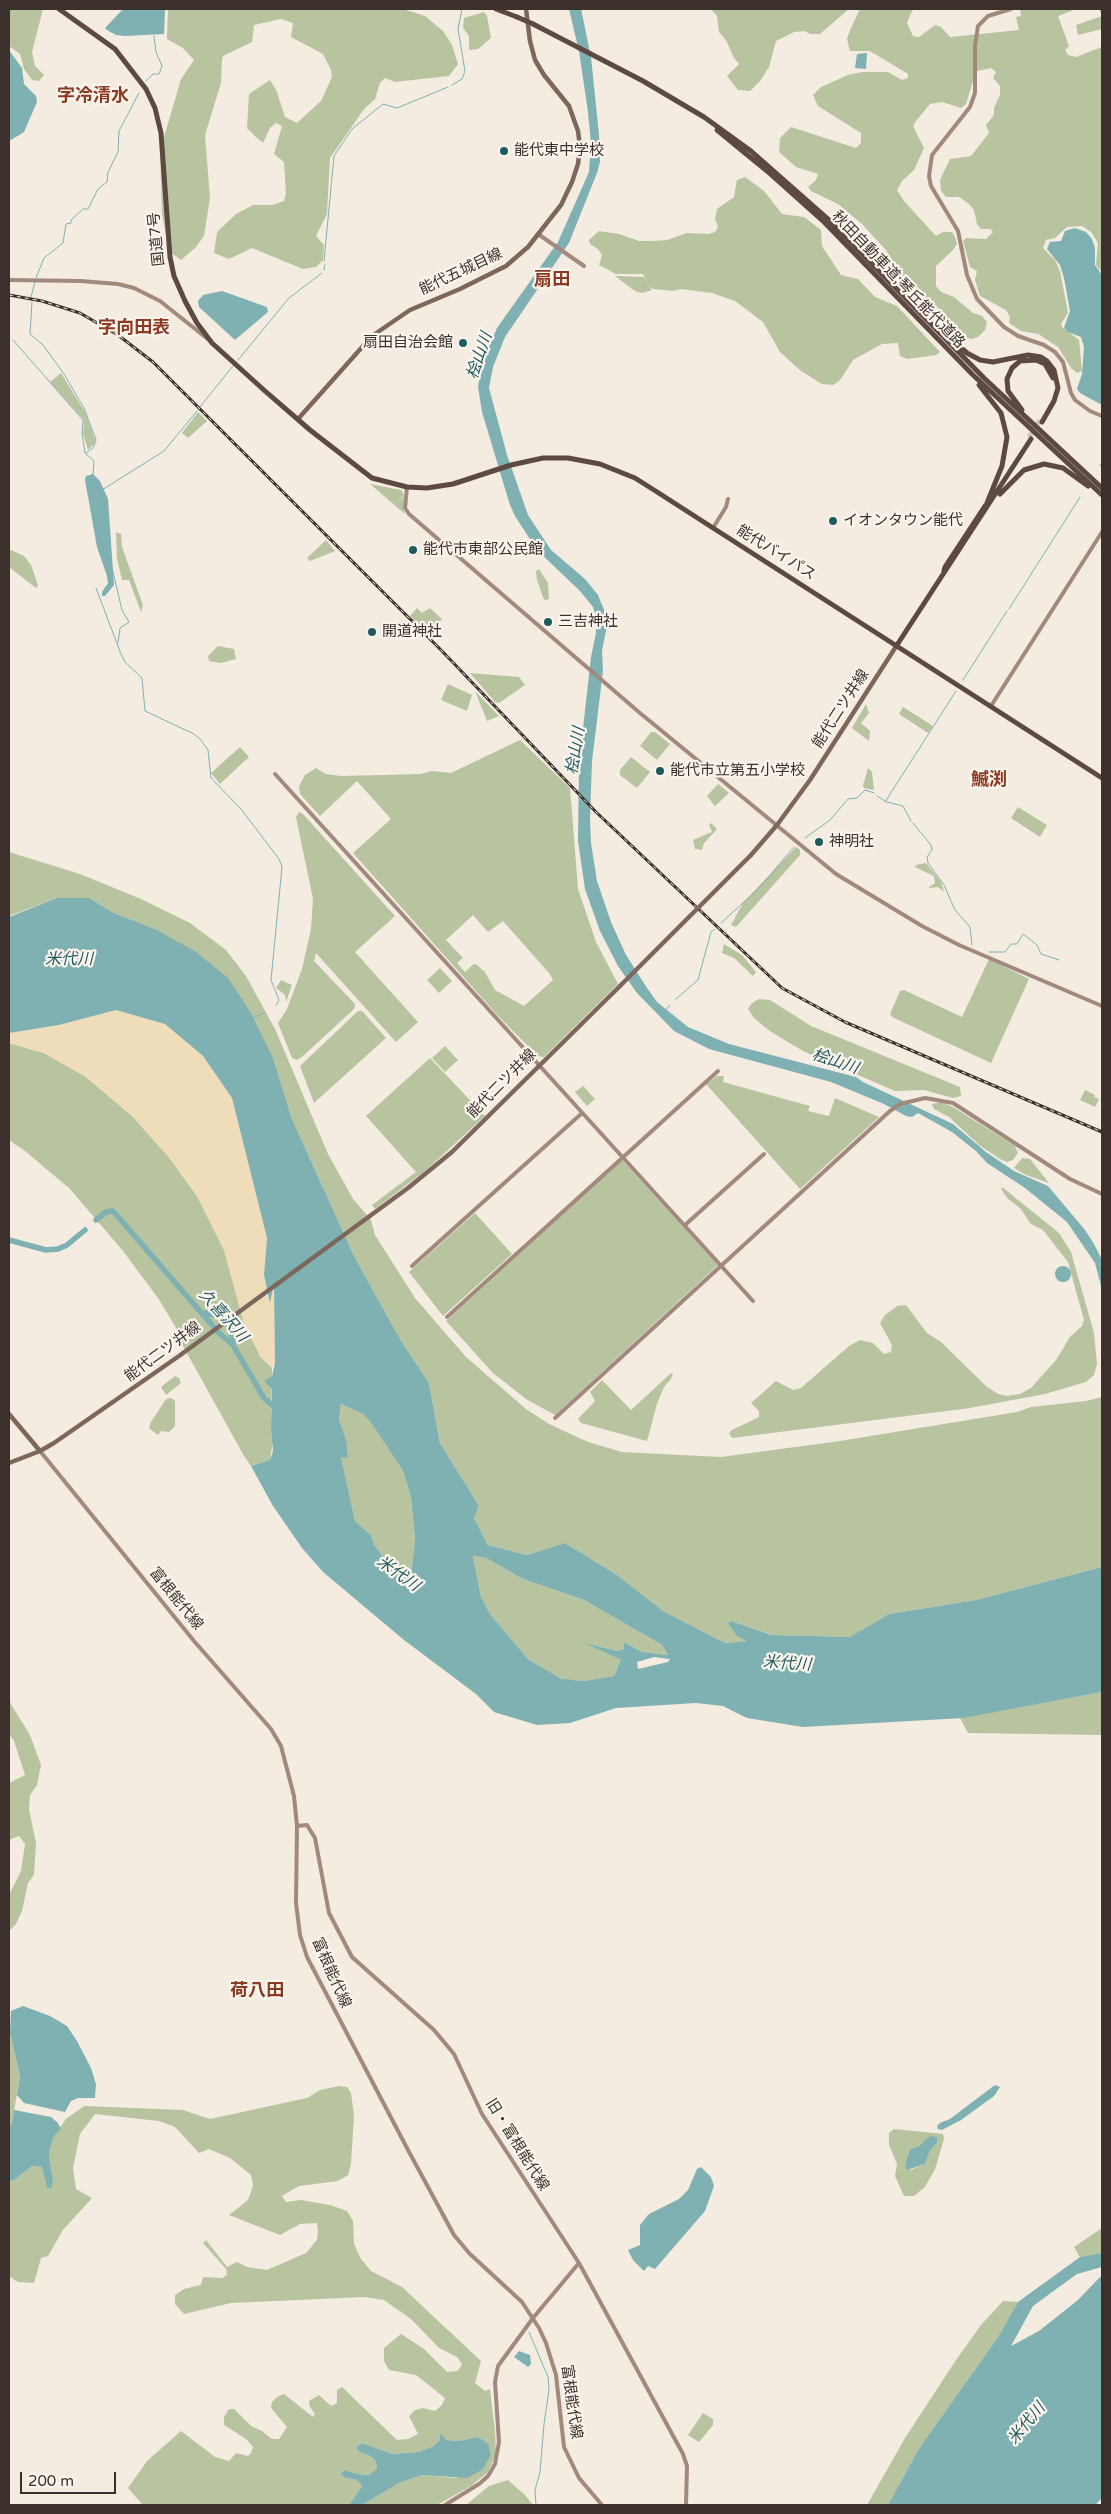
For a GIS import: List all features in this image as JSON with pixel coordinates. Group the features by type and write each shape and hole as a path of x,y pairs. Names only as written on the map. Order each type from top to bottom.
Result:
{"highway":[{"name":"国道7号","path":"59,9 115,49 146,89 155,108 161,133 170,257 185,301 198,324 212,343 298,420 372,478 407,487"},
{"name":"秋田自動車道;琴丘能代道路","path":"496,9 533,24 618,66 726,132 775,170 828,219 984,378 1102,488"},
{"name":"秋田自動車道;琴丘能代道路","path":"665,95 726,137 824,222 928,330 1007,408 1102,496"},
{"path":"899,291 974,358 993,362 1028,355 1041,357 1046,361 1054,370 1058,388 1054,401 1041,421 1052,398 1054,380 1045,364 1036,360 1025,359 1016,364 1009,373 1007,385 1012,397 1030,419 1089,476"},
{"path":"928,330 990,397 1004,421 1007,437 1005,456 998,480 987,503"},
{"path":"944,571 944,567 1030,438 979,522"},
{"name":"能代バイパス","path":"407,487 427,488 453,484 511,465 543,458 568,458 593,462 635,478 1102,778"},
{"path":"897,645 944,571 979,522 1018,474 1037,464 1050,464 1063,468 1102,496"}],"main road":[{"name":"能代五城目線","path":"298,420 363,344 384,326 410,310 460,289 506,266 517,258 538,234 570,188 578,164 580,147 576,122 569,106 544,75 535,60 530,41 526,9"},
{"name":"能代二ツ井線","path":"9,1463 40,1451 186,1351 365,1220 452,1152 751,855 777,825 825,758 897,645"},
{"name":"富根能代線","path":"9,1414 40,1451"}],"street":[{"path":"1011,9 988,16 978,26 975,46 976,93 973,100 932,155 929,176 931,186 958,231 967,275 978,299 1004,327 1018,336 1044,345 1055,352 1063,362 1071,393 1075,400 1090,411 1102,416"},
{"path":"538,234 584,266"},
{"path":"9,280 38,279 107,283 134,288 160,301 212,343"},
{"path":"192,327 198,324"},
{"path":"407,487 405,508 409,514 606,684 842,878 922,926 989,959 1102,1006"},
{"path":"713,528 726,507 728,499"},
{"path":"991,706 1102,532"},
{"path":"275,774 581,1114 623,1157 753,1301"},
{"path":"447,1317 718,1071"},
{"path":"555,1418 890,1111 900,1104 925,1098 953,1103 1063,1175 1102,1194"},
{"path":"412,1266 581,1114"},
{"path":"685,1225 764,1154"},
{"name":"富根能代線","path":"40,1451 194,1641 276,1736 281,1746 289,1775 298,1826 296,1903 300,1935 307,1957 454,2235 469,2253 522,2302 533,2318 552,2360 558,2387 561,2433 568,2458 579,2478 602,2505"},
{"name":"旧・富根能代線","path":"298,1826 307,1825 315,1838 329,1913 352,1957 434,2030 454,2054 482,2114 578,2263 683,2454 687,2466 686,2505"},
{"path":"445,2505 479,2484 488,2476 495,2464 499,2442 495,2382 498,2366 533,2318 578,2263"}],"green space":[{"path":"9,9 43,9 32,52 35,66 44,75 39,81 32,80 24,69 20,54 9,46"},
{"path":"168,9 403,9 425,16 443,31 452,45 458,64 449,76 395,82 385,78 380,83 375,99 364,109 330,158 327,214 316,236 324,245 323,260 316,267 303,269 252,248 229,259 214,253 217,232 236,214 253,205 272,205 284,201 286,193 284,162 274,154 282,126 276,123 270,128 263,143 257,138 247,128 249,94 270,80 277,92 285,117 297,123 321,101 332,77 331,70 323,54 291,37 293,23 281,19 254,25 252,42 223,56 221,83 205,135 210,198 204,236 196,247 181,260 169,251 162,215 160,151 181,79 194,60 183,48 167,39"},
{"path":"711,9 849,9 820,34 811,34 804,31 794,32 776,41 769,67 760,81 750,91 738,90 727,76 739,64 734,58 726,40 719,32 717,16"},
{"path":"860,9 913,9 907,23 913,36 919,37 935,25 941,27 950,37 1019,30 1016,17 1021,16 1020,10 1071,9 1072,11 1058,16 1069,46 1065,50 1068,55 1076,57 1102,47 1102,272 1096,265 1098,243 1091,232 1082,226 1067,227 1055,238 1046,240 1043,248 1055,260 1060,271 1068,313 1061,324 1062,327 1079,340 1082,371 1077,373 1071,368 1058,347 1038,334 1021,331 1009,323 1010,317 1006,310 980,296 975,280 977,271 970,267 963,241 966,238 986,239 993,232 990,229 981,229 977,224 974,210 969,204 959,197 946,197 941,191 940,180 950,159 971,156 989,133 986,125 994,115 994,108 1000,95 1000,86 993,78 996,72 991,68 973,72 973,81 966,104 961,108 942,102 930,104 916,121 913,126 924,148 914,170 902,181 897,190 904,201 936,236 943,232 952,232 955,237 957,244 936,266 936,286 941,292 954,297 973,313 982,316 987,322 985,330 978,337 971,339 963,336 940,309 916,295 885,249 862,224 838,204 811,191 808,187 816,180 818,174 796,167 779,152 780,138 791,127 856,148 861,143 861,133 818,106 813,95 821,87 848,75 862,72 888,72 902,80 908,78 908,74 870,51 850,51 847,39"},
{"path":"484,12 487,16 491,38 478,49 469,50 469,36 463,28 464,18"},
{"path":"1102,16 1102,29 1078,35 1076,25"},
{"path":"745,177 764,191 782,214 804,217 821,230 822,246 841,275 858,279 875,297 897,306 940,352 936,355 907,359 900,356 898,343 882,344 853,360 840,380 833,385 822,384 801,371 780,352 763,322 735,301 712,293 681,289 673,291 653,289 649,286 643,274 616,274 599,265 602,255 598,249 590,244 589,240 599,231 619,234 639,241 667,240 687,233 709,234 715,232 718,227 715,219 717,209 734,197 737,180"},
{"path":"615,276 644,277 652,290 642,293 635,291"},
{"path":"61,373 85,412 95,440 95,443 88,450 83,434 84,420 50,382"},
{"path":"198,412 207,421 188,438 182,433"},
{"path":"370,484 401,490 404,495 397,503 404,496 403,509 405,514"},
{"path":"116,532 121,534 122,547 143,605 141,612 129,580 122,580 117,559"},
{"path":"326,540 335,551 310,561 307,558"},
{"path":"11,550 24,556 31,565 38,585 36,588 9,567 9,551"},
{"path":"539,569 548,583 549,599 544,600 537,580 536,571"},
{"path":"417,608 422,613 430,608 442,619 428,635 410,616"},
{"path":"218,646 234,649 236,659 221,663 209,661 208,656"},
{"path":"470,673 519,677 525,685 499,703 495,702"},
{"path":"448,684 472,695 467,711 441,700"},
{"path":"475,691 499,716 487,721"},
{"path":"866,704 869,713 861,723 870,731 869,741 852,728"},
{"path":"903,707 933,726 928,733 899,714"},
{"path":"651,732 655,732 670,744 657,760 640,746"},
{"path":"520,740 570,788 578,889 596,942 618,984 544,1057 538,1056 500,1018 353,853 391,819 357,781 320,816 300,794 299,786 305,775 316,768 326,774 341,776 420,774 432,771 451,773","holes":["473,915 488,932 503,921 553,980 524,1006 495,990 485,972 477,965 474,964 465,972 457,963 463,958 446,940"]},
{"path":"240,747 249,757 220,784 211,773"},
{"path":"631,757 650,772 637,788 620,775 620,770"},
{"path":"868,768 872,772 874,790 864,788 863,785"},
{"path":"718,784 729,793 715,806 707,796"},
{"path":"1018,807 1047,825 1040,837 1011,818"},
{"path":"299,812 303,814 395,916 355,952 418,1022 396,1042 316,953 314,961 355,1004 354,1009 302,1057 297,1060 292,1058 278,1023 287,1009 302,969 311,929 313,899 296,817"},
{"path":"711,823 717,829 704,843 702,850 695,849 693,840 712,832 709,825"},
{"path":"796,847 800,850 800,855 736,927 731,925 743,903"},
{"path":"9,852 80,874 141,899 190,923 226,950 246,976 275,1029 328,1154 353,1199 371,1220 375,1235 415,1298 466,1357 526,1409 549,1424 588,1442 622,1452 721,1457 840,1441 1017,1412 1031,1407 1086,1401 1102,1397 1102,1567 976,1600 889,1614 851,1637 773,1635 731,1621 748,1641 725,1643 663,1611 617,1575 565,1543 527,1555 488,1545 474,1518 479,1506 440,1443 429,1383 400,1339 354,1256 292,1119 273,1058 155,929 114,913 89,898 57,898 9,916"},
{"path":"926,863 941,882 944,892 938,887 928,888 935,883 934,876 915,867 916,865"},
{"path":"724,944 742,955 756,972 753,976 734,958 722,953"},
{"path":"989,959 1029,979 991,1063 892,1017 890,1014 900,991 904,990 962,1017"},
{"path":"440,968 452,981 439,993 427,980"},
{"path":"281,980 292,985 286,1002 285,995 276,988"},
{"path":"759,999 770,1000 811,1026 960,1087 961,1096 953,1098 924,1090 895,1091 805,1052 771,1032 754,1018 748,1009 751,1004"},
{"path":"358,1011 362,1011 386,1038 314,1103 300,1066"},
{"path":"9,1043 44,1053 86,1077 132,1116 168,1156 197,1196 224,1250 244,1323 260,1356 272,1368 271,1426 273,1441 270,1460 251,1466 158,1298 123,1251 70,1189 9,1140"},
{"path":"445,1046 458,1060 445,1072 432,1058"},
{"path":"430,1058 485,1116 425,1171 375,1209 372,1205 416,1172 366,1116"},
{"path":"717,1076 724,1076 723,1082 810,1106 808,1111 829,1116 835,1098 879,1117 800,1189 706,1084"},
{"path":"583,1086 595,1099 587,1106 575,1092"},
{"path":"1085,1090 1099,1099 1095,1107 1080,1100"},
{"path":"941,1102 953,1107 1015,1146 1018,1153 1013,1160 1007,1162 1000,1159 979,1145 949,1117 934,1109 932,1104"},
{"path":"1022,1158 1030,1159 1049,1183 1026,1175 1014,1168"},
{"path":"622,1160 718,1265 555,1415 526,1399 493,1373 446,1321"},
{"path":"1002,1187 1059,1233 1071,1252 1094,1333 1097,1364 1094,1375 1086,1382 1045,1394 970,1408 732,1438 729,1433 732,1430 759,1417 759,1411 751,1403 776,1381 793,1390 801,1388 849,1346 860,1340 873,1343 884,1354 891,1352 892,1345 880,1323 885,1315 897,1306 906,1305 927,1333 941,1342 986,1386 998,1394 1007,1396 1020,1394 1031,1388 1056,1360 1070,1337 1082,1326 1084,1320 1068,1262 1043,1230 1031,1224 1020,1208 1008,1199 1001,1189"},
{"path":"475,1213 512,1254 443,1316 409,1272"},
{"path":"671,1373 673,1374 671,1379 664,1387 657,1404 647,1441 581,1423 578,1419 595,1401 590,1392 602,1380 631,1410"},
{"path":"175,1376 179,1378 181,1383 166,1395 161,1387"},
{"path":"171,1398 175,1401 175,1426 169,1432 161,1431 158,1435 149,1428 151,1422 166,1399"},
{"path":"341,1404 363,1414 372,1424 403,1471 411,1497 415,1540 411,1577 403,1575 386,1560 375,1546 370,1534 355,1521 341,1457 348,1457 339,1420"},
{"path":"473,1556 486,1558 523,1579 584,1600 662,1645 668,1655 642,1652 624,1642 624,1649 617,1651 589,1644 621,1660 614,1676 584,1681 561,1680 528,1659 490,1614 481,1597"},
{"path":"1102,1692 1102,1735 968,1733 960,1718"},
{"path":"9,1701 30,1735 41,1765 37,1785 30,1795 29,1809 36,1843 34,1875 28,1883 22,1911 16,1924 9,1931 9,1895 21,1871 25,1844 19,1836 9,1840 9,1783 25,1775 14,1741 9,1734"},
{"path":"9,1965 10,2033 20,2076 12,2123 9,2128"},
{"path":"339,2086 347,2087 351,2093 354,2115 351,2164 348,2175 338,2181 299,2186 282,2196 286,2202 301,2200 330,2205 347,2211 353,2221 354,2244 361,2259 371,2271 402,2287 481,2361 475,2383 485,2391 490,2389 495,2431 496,2454 488,2472 471,2486 437,2505 362,2505 399,2483 422,2475 457,2478 478,2437 459,2441 447,2440 440,2435 440,2440 432,2447 418,2452 393,2454 362,2443 356,2447 358,2451 376,2461 377,2469 370,2475 357,2474 345,2470 346,2478 357,2480 362,2486 349,2505 143,2505 128,2488 147,2461 181,2431 215,2457 229,2461 236,2453 248,2456 251,2453 253,2447 246,2439 224,2425 224,2417 229,2409 234,2409 251,2426 262,2431 272,2439 279,2439 287,2427 271,2408 272,2402 277,2397 284,2394 313,2417 315,2414 310,2407 309,2401 319,2395 331,2406 337,2403 337,2390 342,2387 397,2440 408,2439 418,2434 409,2416 415,2410 423,2408 435,2411 442,2405 445,2398 416,2375 389,2370 384,2361 384,2348 401,2334 424,2349 447,2372 458,2371 462,2364 457,2357 439,2348 411,2319 384,2300 364,2297 231,2303 184,2314 175,2304 175,2295 184,2289 201,2285 203,2277 223,2278 227,2274 226,2269 203,2243 206,2240 227,2267 237,2262 247,2267 267,2270 306,2253 317,2240 318,2230 317,2223 300,2224 280,2235 229,2215 248,2200 253,2186 251,2175 230,2158 209,2149 199,2153 175,2127 159,2121 95,2114 80,2134 73,2168 76,2189 92,2198 63,2230 48,2256 41,2258 34,2283 18,2282 9,2276 9,2181 14,2180 32,2166 42,2167 47,2187 53,2181 49,2153 54,2136 66,2119 84,2106 183,2110 210,2119 307,2098 320,2090"},
{"path":"894,2129 943,2134 944,2139 935,2169 925,2187 914,2196 904,2196 895,2176 897,2164 889,2145 889,2133","holes":["937,2143 930,2151 925,2164 910,2170 905,2165 910,2149"]},
{"path":"1102,2228 1102,2253 1080,2257 1074,2247"},
{"path":"1003,2301 1018,2302 998,2337 918,2450 888,2505 867,2505 905,2438 956,2360 981,2325"},
{"path":"703,2413 713,2419 713,2425 699,2442 688,2435"},
{"path":"508,2480 533,2505 466,2505 489,2486"}],"sand":[{"path":"116,1010 165,1024 203,1056 232,1098 267,1238 264,1275 270,1301 274,1280 275,1363 272,1368 260,1356 244,1323 224,1250 197,1196 168,1156 132,1116 86,1077 44,1053 9,1043 9,1033 59,1025"}],"water":[{"path":"123,9 165,9 164,34 125,36 116,35 107,30 105,28"},
{"path":"569,9 581,9 591,57 600,162 569,243 505,337 493,367 489,388 507,455 528,515 551,550 585,579 598,595 608,620 602,651 603,671 592,761 590,819 591,843 597,881 611,922 626,955 657,1002 688,1027 729,1044 856,1077 953,1124 986,1152 1014,1171 1048,1186 1085,1230 1094,1244 1102,1260 1102,1290 1095,1263 1067,1222 1025,1188 987,1163 976,1151 952,1132 918,1113 912,1117 906,1116 884,1104 831,1082 709,1049 674,1031 637,993 618,966 600,931 585,889 578,841 579,764 591,657 596,633 596,616 593,607 580,591 537,550 515,516 482,412 478,387 482,363 497,328 558,242 589,172 591,144 588,112 579,51"},
{"path":"9,50 22,68 24,84 36,96 37,102 24,132 11,140 9,140"},
{"path":"867,53 866,69 855,68 857,54"},
{"path":"1075,228 1086,232 1092,239 1095,248 1095,265 1102,275 1102,405 1080,393 1077,389 1082,374 1084,347 1081,337 1068,332 1064,328 1070,311 1064,278 1060,265 1047,249 1050,242 1061,241 1065,231"},
{"path":"222,291 267,307 268,312 235,340 199,307 198,301 203,295"},
{"path":"93,474 100,481 108,499 114,585 105,596 102,596 102,592 108,583 107,576 97,547 85,480 86,476"},
{"name":"米代川","path":"57,898 89,898 114,913 155,929 196,952 228,978 251,1013 273,1058 292,1119 354,1256 400,1339 429,1383 440,1443 479,1506 474,1518 488,1545 527,1555 565,1543 617,1575 663,1611 725,1643 747,1641 737,1636 728,1623 731,1621 772,1635 850,1637 889,1614 976,1600 1102,1567 1102,1692 963,1718 803,1727 747,1718 723,1706 696,1703 616,1708 570,1723 537,1725 494,1712 476,1694 404,1640 323,1572 302,1548 273,1506 251,1466 270,1460 273,1451 271,1426 272,1389 264,1381 272,1376 275,1363 274,1283 270,1303 264,1275 267,1238 232,1098 203,1056 165,1024 116,1010 59,1025 9,1033 9,917","holes":["341,1404 363,1414 372,1424 403,1471 411,1497 415,1539 411,1577 402,1575 386,1560 375,1546 370,1534 355,1521 341,1457 348,1458 346,1440 339,1420","473,1556 486,1558 523,1579 584,1600 662,1645 668,1655 642,1652 624,1642 624,1649 617,1651 585,1643 621,1660 614,1676 584,1681 561,1679 528,1659 490,1614 481,1597","654,1657 670,1659 668,1662 638,1669 637,1662"]},
{"path":"1063,1266 1071,1274 1063,1282 1055,1274"},
{"path":"23,2006 50,2016 67,2026 91,2068 96,2084 95,2098 78,2098 71,2101 65,2112 24,2103 17,2095 20,2076 10,2033 11,2011"},
{"path":"995,2085 1000,2087 994,2096 961,2120 942,2130 938,2129 937,2126 940,2123 950,2119"},
{"path":"14,2110 51,2117 58,2123 61,2129 54,2136 49,2153 53,2181 51,2188 47,2188 42,2167 32,2166 14,2180 9,2181 9,2128 12,2123"},
{"path":"930,2136 937,2137 937,2143 930,2151 925,2164 907,2170 905,2165 910,2149 918,2147"},
{"path":"701,2167 711,2177 714,2186 705,2211 655,2269 648,2266 644,2271 633,2260 628,2250 640,2245 640,2225 649,2214 679,2199 688,2190 697,2169"},
{"name":"米代川","path":"1102,2253 1102,2267 1077,2274 1033,2306 1011,2346 1039,2331 1078,2300 1102,2275 1102,2498 1095,2505 888,2505 918,2450 998,2337 1018,2302 1080,2257"},
{"path":"519,2351 530,2355 531,2364 528,2367 514,2357"},
{"path":"440,2434 447,2440 459,2441 478,2437 488,2444 491,2455 482,2470 467,2478 422,2475 399,2483 362,2505 349,2505 362,2486 357,2480 346,2478 341,2474 345,2470 369,2475 377,2469 376,2461 358,2451 356,2447 362,2443 393,2454 418,2452 432,2447 440,2440"}],"waterway":[{"path":"452,85 462,79 465,71 458,29 462,9"},
{"path":"146,81 153,74 159,74 162,66 156,52 154,36"},
{"path":"324,261 334,156 352,129 383,104 397,108 448,87"},
{"path":"36,278 44,258 63,243 66,224 71,223 71,220 83,209 88,209 98,189 107,182 108,172 118,152 119,131 139,93"},
{"path":"324,270 325,264"},
{"path":"238,360 289,298 322,273"},
{"path":"31,297 35,282"},
{"path":"32,302 30,334 43,345 64,374 84,408 96,440 93,448 86,453"},
{"path":"13,340 83,420 82,433 85,453 94,461 93,475"},
{"path":"199,408 233,366"},
{"path":"102,490 164,451 197,411"},
{"path":"1009,609 1080,497"},
{"path":"113,572 122,610 129,622 120,628 118,643"},
{"path":"96,588 125,662 142,678 145,711 194,734 200,739 208,750 211,778 241,809 279,859 282,867 271,980 279,1000 276,1005"},
{"path":"963,680 1007,611"},
{"path":"885,802 956,691"},
{"path":"805,838 830,820 848,799 857,798 865,790 874,793"},
{"path":"877,796 887,802 903,806 911,821"},
{"path":"913,823 931,845 932,850 927,857 928,863 944,885 955,910 970,927 972,945"},
{"path":"721,923 759,888 794,847"},
{"path":"676,999 698,980 711,932 715,929"},
{"path":"989,952 1005,952 1011,944 1017,944 1023,934 1037,945 1041,954 1059,960"},
{"path":"666,1010 670,1005"},
{"path":"253,1018 264,1013"},
{"name":"久喜沢川","path":"96,1220 106,1212 113,1211 218,1332 233,1345 264,1398 277,1409"},
{"name":"久喜沢川","path":"9,1240 46,1250 58,1249 67,1245 85,1230"},
{"path":"203,1313 222,1316 230,1326 233,1345"},
{"path":"529,2332 548,2377 549,2390 540,2472 535,2490 536,2505"}],"tunnel":[{"path":"1029,437 1040,420"}],"railway":[{"path":"9,295 42,301 80,313 118,335 153,362 442,651 596,812 782,988 845,1022 1102,1132"}],"place":[{"name":"能代東中学校","path":"504,151"},
{"name":"扇田自治会館","path":"463,343"},
{"name":"イオンタウン能代","path":"833,521"},
{"name":"能代市東部公民館","path":"413,550"},
{"name":"三吉神社","path":"548,622"},
{"name":"開道神社","path":"372,632"},
{"name":"能代市立第五小学校","path":"660,771"},
{"name":"神明社","path":"819,842"}],"district":[{"name":"字冷清水","path":"93,96"},
{"name":"扇田","path":"552,280"},
{"name":"字向田表","path":"134,328"},
{"name":"鰄渕","path":"989,780"},
{"name":"荷八田","path":"257,1991"}],"water label":[{"name":"桧山川","path":"480,356"},
{"name":"桧山川","path":"576,751"},
{"name":"桧山川","path":"835,1062"}]}
